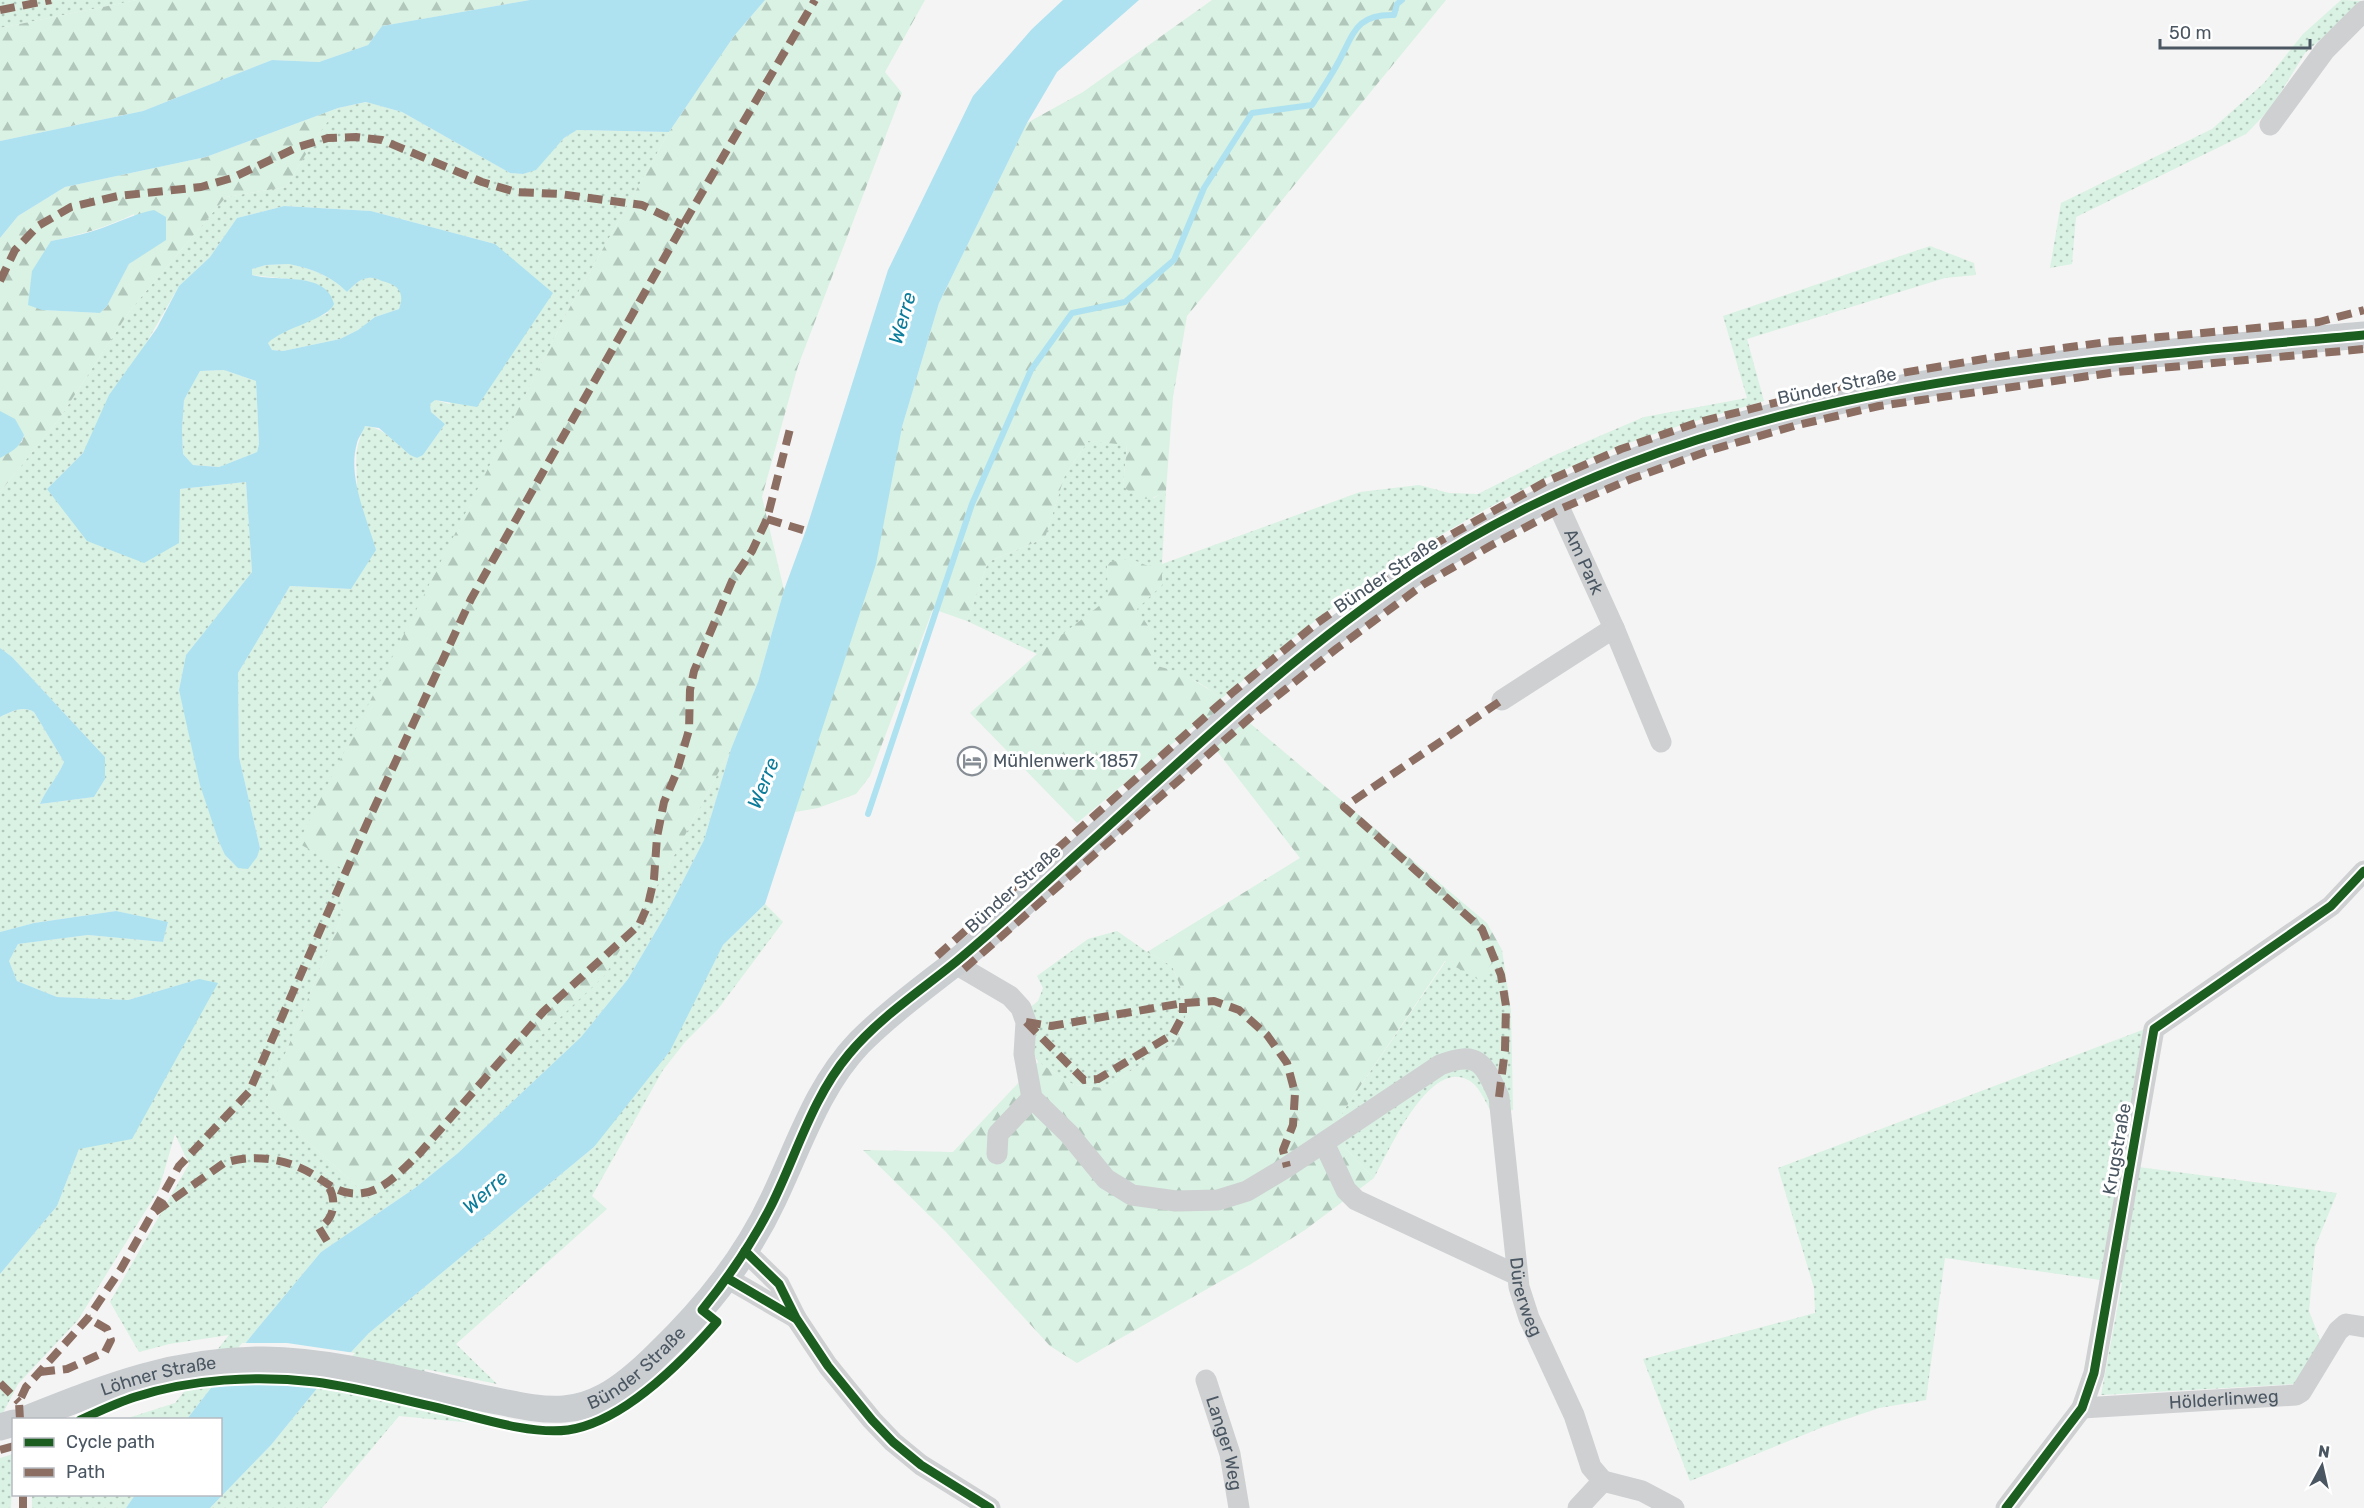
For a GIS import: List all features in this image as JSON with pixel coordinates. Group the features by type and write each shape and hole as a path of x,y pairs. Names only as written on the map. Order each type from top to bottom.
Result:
{"main road":[{"name":"Bünder Straße","path":"301,1362 531,1408 576,1409 598,1401 632,1379 684,1328 727,1278 769,1210 812,1112 849,1054 905,1001 956,962 1243,705 1326,637 1416,572 1485,531 1554,496 1625,464 1706,436 1787,413 1877,393 2116,357 2364,335"},
{"name":"Löhner Straße","path":"27,1418 116,1384 161,1371 217,1362 266,1360 301,1362"}],"street":[{"path":"2270,125 2325,50 2364,11"},
{"name":"Am Park","path":"1554,496 1614,628 1661,742"},
{"path":"1502,700 1614,628"},
{"name":"Krugstraße","path":"2006,1508 2082,1408 2094,1373 2154,1029 2331,906 2364,871"},
{"path":"956,962 1010,996 1021,1008 1026,1022 1024,1054 1032,1098 998,1134 997,1154"},
{"name":"Dürerweg","path":"1032,1098 1069,1134 1106,1179 1132,1196 1176,1201 1218,1200 1247,1191 1324,1143 1440,1065 1455,1059 1473,1059 1487,1070 1499,1097 1517,1275 1529,1318 1574,1415 1591,1467 1603,1481"},
{"path":"1324,1143 1346,1190 1356,1200 1517,1275"},
{"path":"745,1251 779,1284 796,1318 828,1366 893,1442 921,1466 990,1508"},
{"path":"727,1278 796,1318"},
{"name":"Hölderlinweg","path":"2082,1408 2296,1395 2301,1392 2338,1331 2346,1324 2364,1327"},
{"name":"Langer Weg","path":"1206,1380 1230,1454 1239,1508"},
{"path":"1578,1508 1603,1481 1642,1491 1674,1508"}],"green space":[{"path":"0,0 137,0 0,28"},
{"path":"137,0 530,0 382,26 368,45 319,62 272,60 143,111 0,141 0,28"},
{"path":"765,0 925,0 885,72 902,93 798,366 762,497 784,590 758,682 731,749 668,867 606,974 370,1198 265,1103 341,918 345,870 298,843 570,307 669,132 734,36"},
{"path":"1212,0 1446,0 1187,316 1173,397 1166,491 1148,499 1134,495 1123,486 1127,445 1088,441 1065,475 1045,538 988,562 967,621 933,609 870,776 856,794 818,808 795,812 902,427 939,303 1027,123 1083,92"},
{"path":"2341,0 2364,1 2305,53 2271,108 2246,134 2076,217 2072,264 2050,268 2061,203 2212,129 2264,83 2303,34"},
{"path":"367,102 402,112 510,173 523,174 535,170 564,138 577,130 669,132 570,307 299,843 345,870 341,918 265,1103 370,1198 398,1170 668,867 731,749 704,840 666,914 628,979 581,1037 458,1153 415,1188 321,1252 252,1335 188,1418 128,1418 175,1403 229,1335 169,1344 139,1352 110,1302 189,1164 175,1134 159,1189 78,1320 18,1384 3,1413 0,1414 0,1274 57,1206 79,1149 199,979 128,1000 57,997 17,981 9,961 18,944 88,935 163,942 168,923 116,911 34,923 0,932 0,717 21,709 34,712 64,762 40,804 94,797 105,779 105,757 12,657 0,648 0,492 59,419 131,309 226,197 286,187 319,133 338,108","holes":["284,206 371,211 495,244 450,404 435,400 430,404 431,412 445,424 423,455 417,458 374,428 365,426 361,435 356,456 357,511 351,589 290,586 238,673 239,757 260,848 248,868 237,866 230,860 219,842 179,690 186,655 252,572 246,482 180,489 47,489 83,453 179,286 210,257 237,218"]},
{"path":"338,108 319,133 286,187 226,197 131,309 59,419 0,492 0,458 22,442 24,435 0,411 0,238 18,216 65,187 206,157","holes":["134,214 143,254 129,264 107,306 100,313 42,310 51,241 93,230"]},
{"path":"1930,246 1974,263 1976,275 1945,278 1747,339 1764,401 1621,446 1540,481 1501,501 1424,546 1350,595 1303,630 1221,699 1190,678 1154,665 1154,635 1136,609 1162,585 1149,569 1139,562 1126,561 1107,566 1109,599 1037,654 967,621 988,562 1045,538 1065,475 1088,441 1127,444 1123,486 1154,498 1166,491 1162,564 1360,492 1419,485 1449,493 1478,494 1553,456 1644,417 1747,398 1723,316"},
{"path":"289,264 320,274 334,281 347,292 364,279 375,278 386,281 401,291 399,309 375,317 358,330 340,339 283,351 272,350 268,343 276,335 328,313 318,285 307,281 252,275 251,269 266,265"},
{"path":"224,370 256,381 259,444 257,452 219,467 193,465 183,454 184,400 200,371"},
{"path":"1131,559 1148,566 1162,564 1162,585 1137,609 1154,635 1154,665 1182,673 1213,692 1487,923 1502,950 1479,980 1445,961 1342,1113 1345,1148 1374,1178 1305,1230 1251,1264 1077,1363 1050,1346 945,1231 863,1150 953,1152 1038,1062 1074,1085 1104,1088 1176,1042 1189,1007 1172,966 1147,952 1300,858 1196,724 1077,823 970,713 1037,654 1108,599 1107,566 1110,562"},
{"path":"765,904 783,922 718,1009 685,1042 663,1070 592,1196 607,1209 456,1344 497,1384 425,1369 417,1409 514,1427 399,1416 322,1508 210,1508 271,1445 319,1386 369,1333 594,1147 703,984 723,945"},
{"path":"1117,931 1172,966 1189,1007 1176,1042 1104,1088 1074,1085 1038,1062 1017,1018 1038,1001 1043,988 1037,976 1088,939"},
{"path":"1502,950 1511,1011 1513,1110 1492,1113 1479,1090 1468,1080 1453,1077 1439,1083 1412,1111 1374,1178 1345,1148 1342,1113 1446,961 1479,979"},
{"path":"2145,1029 2123,1165 2337,1193 2315,1247 2309,1311 2322,1345 2297,1384 2101,1395 2122,1283 1945,1258 1926,1400 1879,1408 1823,1427 1690,1481 1643,1359 1815,1313 1814,1288 1778,1168"},
{"path":"12,1454 11,1508 0,1508 0,1458"},
{"path":"32,1496 134,1496 126,1508 32,1508"}],"water":[{"path":"530,0 765,0 734,36 669,132 577,130 564,138 536,170 523,174 510,173 402,112 366,102 338,108 206,157 65,187 18,216 0,238 0,141 143,111 272,60 319,62 368,45 382,26"},
{"name":"Werre","path":"1063,0 1139,0 1057,72 1027,123 939,303 902,427 876,564 765,904 723,945 670,1051 594,1147 369,1333 319,1386 271,1445 222,1496 222,1418 188,1418 252,1335 321,1252 415,1188 458,1153 581,1037 628,979 666,914 704,840 731,749 758,682 784,590 806,530 888,270 973,96 1032,29"},
{"path":"284,206 371,211 495,244 553,293 477,407 435,400 430,404 431,412 445,424 423,455 417,458 410,455 379,428 365,426 357,443 354,470 359,497 376,550 351,589 290,586 238,673 239,757 260,848 257,857 248,869 238,868 225,855 219,842 200,785 179,690 186,655 252,572 246,482 180,489 179,543 144,563 87,541 47,489 83,453 109,395 157,328 179,286 210,257 237,218","holes":["289,264 320,274 334,281 347,292 356,283 370,278 393,285 401,294 399,309 375,317 358,330 340,339 283,351 272,350 268,343 275,337 323,315 334,304 329,293 321,286 311,282 252,275 252,269 266,265","224,370 256,381 259,444 257,452 219,467 193,465 183,454 184,400 200,371"]},
{"path":"154,210 166,217 166,240 129,264 107,306 100,313 42,310 28,305 32,271 51,241 88,233 137,214"},
{"path":"0,411 15,419 24,435 18,446 0,458"},
{"path":"0,648 12,657 105,757 105,779 94,797 40,804 64,762 34,712 21,709 0,717"},
{"path":"116,911 168,922 163,942 88,935 18,944 9,961 17,981 57,997 128,1000 199,979 218,983 132,1139 79,1149 57,1206 0,1274 0,932 34,923"},
{"path":"134,1496 222,1496 210,1508 126,1508"}],"pier":[{"path":"242,1343 287,1343 355,1353 321,1388 263,1384 208,1387"}],"waterway":[{"path":"868,814 972,504 1031,370 1072,313 1125,302 1174,260 1204,188 1252,113 1312,105 1358,27 1371,18 1394,15 1397,4 1402,0"}],"marked path":[{"path":"0,10 51,0"},
{"path":"20,1418 19,1402 26,1387 88,1318 121,1269 179,1166 249,1092 369,819 471,599 683,225 815,0"},
{"path":"0,281 15,250 38,226 71,207 118,196 201,187 232,178 298,147 328,138 356,137 382,140 482,182 516,192 560,194 642,205 683,225"},
{"path":"937,956 1232,693 1317,623 1408,559 1545,482 1621,449 1699,422 1878,377 1990,358 2107,342 2319,322 2364,310"},
{"path":"964,969 1252,716 1336,649 1424,584 1560,509 1631,479 1711,450 1794,426 1879,406 2117,372 2364,349"},
{"path":"155,1212 224,1163 248,1158 284,1162 307,1171 344,1192 356,1194 378,1188 393,1178 419,1154 543,1012 639,925 648,905 654,879 657,837 664,802 676,774 689,730 690,690 694,671 732,581 752,551 767,519 791,425"},
{"path":"767,519 806,531"},
{"path":"1499,1097 1505,1050 1506,1006 1501,975 1482,929 1344,807 1502,700"},
{"path":"1026,1022 1051,1026 1183,1003 1214,1001 1239,1010 1267,1035 1287,1063 1295,1093 1293,1125 1283,1150 1287,1167"},
{"path":"1026,1022 1084,1080 1098,1079 1173,1034 1183,1015 1183,1003"},
{"path":"327,1241 319,1228 328,1220 333,1210 333,1198 329,1187"},
{"path":"40,1372 67,1369 105,1352 111,1340 107,1329 88,1318"},
{"path":"0,1383 19,1402"},
{"path":"0,1450 12,1447"},
{"path":"23,1496 23,1508"}],"cycle path":[{"path":"85,1418 135,1397 178,1386 224,1380 270,1379 346,1387 520,1428 553,1431 589,1425 630,1403 650,1388 687,1355 717,1322 702,1310 755,1235 770,1208 824,1090 836,1071 861,1041 992,931 1171,769 1290,666 1330,633 1415,572 1523,510 1636,461 1753,423 1873,395 1995,374 2118,359 2364,335"},
{"path":"2006,1508 2082,1408 2094,1373 2154,1029 2331,906 2364,871"},
{"path":"745,1251 779,1284 796,1318 828,1366 872,1420 893,1442 921,1465 990,1508"},
{"path":"727,1278 795,1318"}],"place":[{"name":"Mühlenwerk 1857","path":"972,761"}]}
